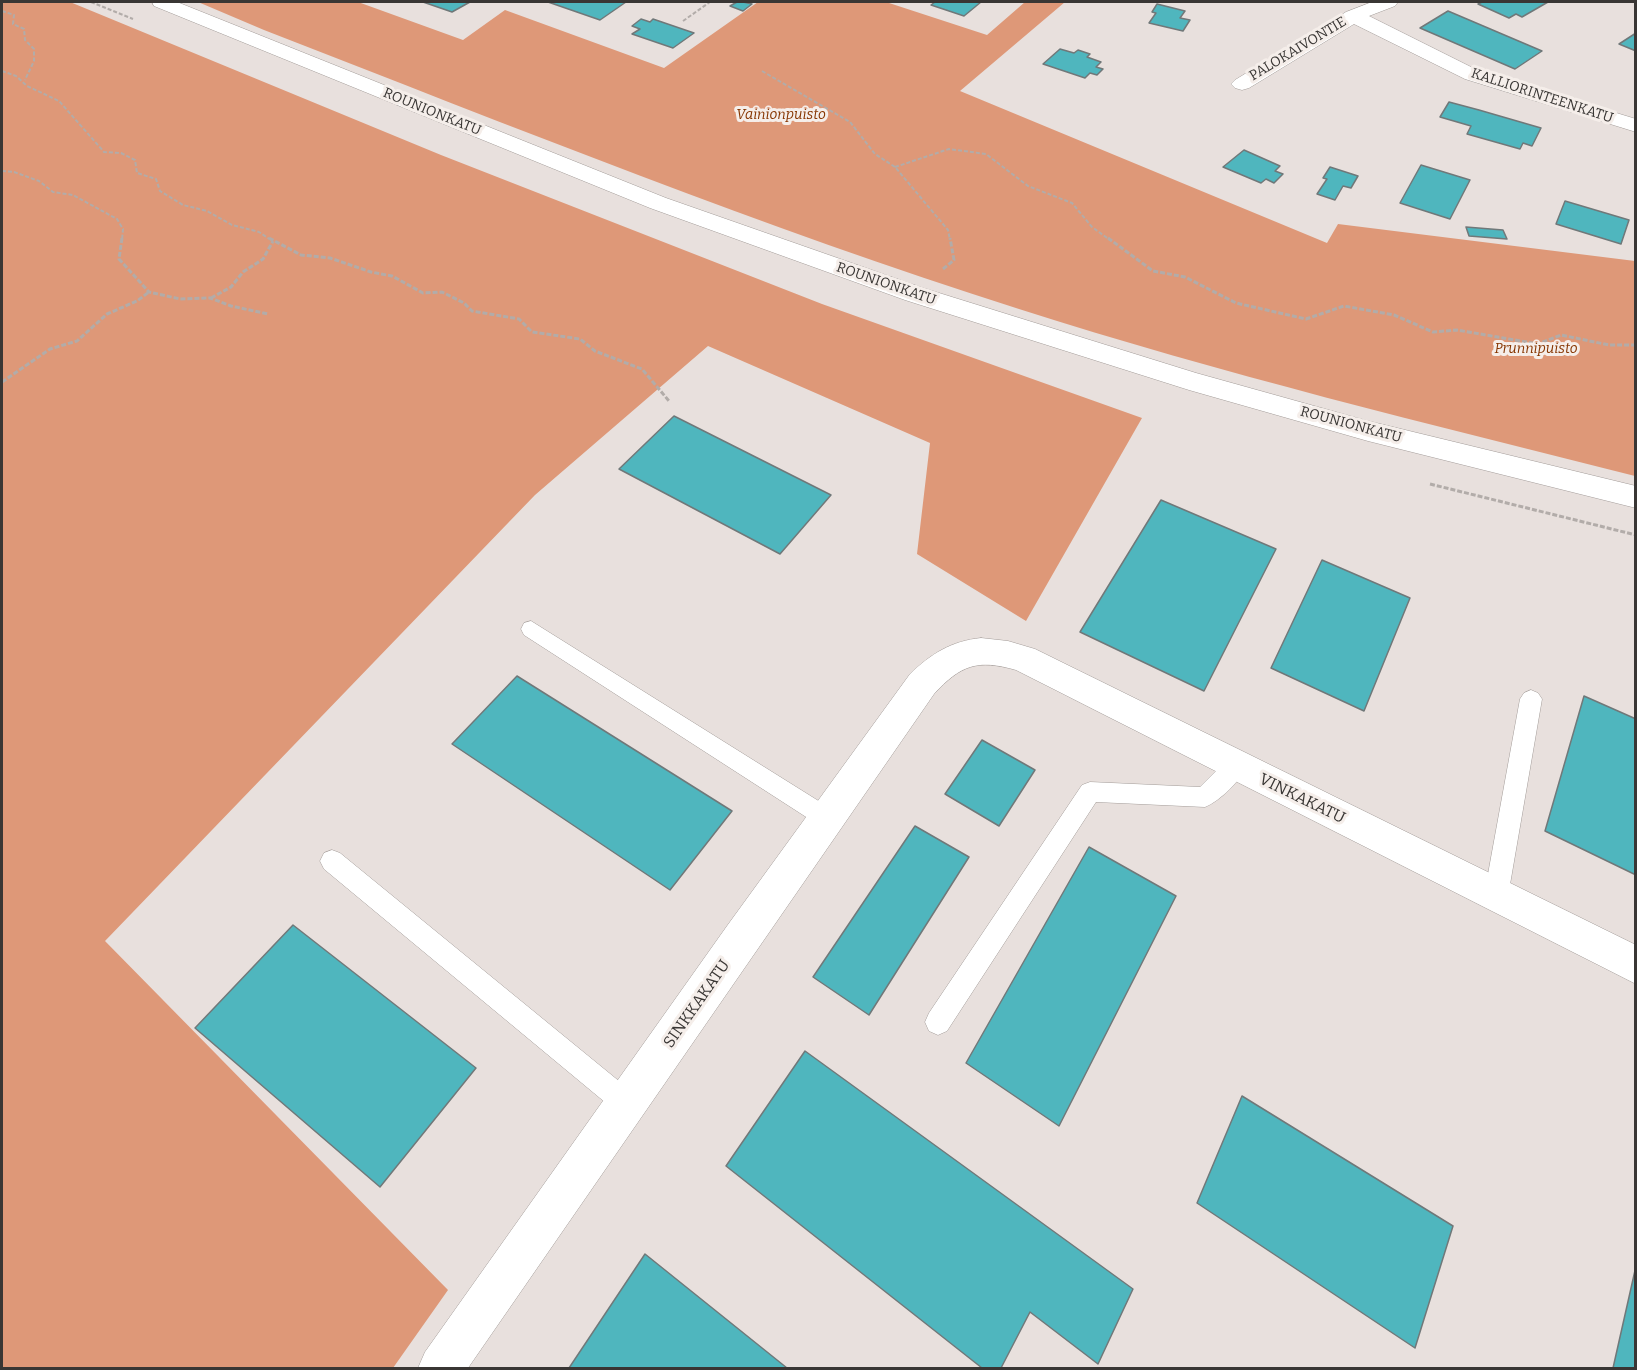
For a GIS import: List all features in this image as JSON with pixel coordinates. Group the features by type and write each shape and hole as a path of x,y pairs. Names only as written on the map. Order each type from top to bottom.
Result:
{"main road":[{"name":"ROUNIONKATU","path":"161,2 658,202 914,294 1189,381 1368,431 1635,497"},
{"name":"PALOKAIVONTIE","path":"1242,84 1353,16 1388,2"},
{"name":"KALLIORINTEENKATU","path":"1353,16 1472,75 1635,126"},
{"name":"VINKAKATU","path":"964,653 996,651 1024,659 1635,965"},
{"name":"SINKKAKATU","path":"441,1368 825,817 922,684 939,665 964,653"}],"lane":[{"path":"531,629 825,817"},
{"path":"1496,896 1531,699"},
{"path":"939,1022 1090,792 1205,797 1236,766"},
{"path":"332,861 627,1104"}],"path":[{"path":"683,21 710,2"},
{"path":"2,11 14,15 13,24 24,29 25,40 34,49 34,61 25,81"},
{"path":"2,71 14,74 25,81 27,86 59,101 104,152 121,153 135,160 137,173 156,179 160,191 183,205 207,212 232,225 259,232 301,255 330,258 371,272 392,276 423,293 442,292 464,303 472,311 519,319 532,332 580,339 595,351 642,369 669,401"},
{"path":"762,71 850,122 875,154 895,167 948,230 954,260 914,294"},
{"path":"895,167 948,149 986,154 1028,186 1072,203 1092,227 1153,271 1185,277 1236,303 1306,319 1344,306 1394,315 1432,332 1457,330 1538,344 1562,335 1610,345 1635,345"},
{"path":"2,171 14,172 39,181 53,192 73,195 117,219 123,229 119,259 150,292 180,299 210,298 231,306 268,314"},
{"path":"210,298 231,287 243,272 263,259 273,241"},
{"path":"2,382 50,349 77,341 107,314 137,301 150,292"}],"green space":[{"path":"2,2 70,2 441,155 822,304 1142,418 1026,621 917,554 930,443 708,346 535,495 105,941 448,1290 393,1368 2,1368"},
{"name":"Prunnipuisto","path":"198,2 358,2 463,40 505,10 664,68 758,2 886,2 987,35 1025,2 1065,2 960,91 1327,243 1338,224 1635,261 1635,476 1249,377 1095,333 924,278 640,176 264,30"}],"building":[{"path":"423,2 470,2 452,12"},
{"path":"548,2 626,2 600,20"},
{"path":"737,2 752,4 743,11 730,6"},
{"path":"935,2 981,2 964,16 931,5"},
{"path":"1482,2 1548,2 1522,17 1516,14 1509,18 1478,4"},
{"path":"1157,4 1185,11 1180,18 1190,20 1183,31 1149,23 1156,13 1152,12"},
{"path":"1448,11 1542,51 1515,69 1420,28"},
{"path":"641,19 650,22 653,19 694,33 673,48 632,34 640,29 632,26"},
{"path":"1636,33 1636,51 1619,44"},
{"path":"1060,49 1074,53 1078,50 1090,54 1087,57 1101,62 1096,67 1103,69 1097,75 1090,73 1085,78 1043,64"},
{"path":"1449,102 1541,128 1532,146 1523,143 1520,149 1467,134 1471,126 1440,117"},
{"path":"1244,150 1280,166 1275,171 1283,174 1274,183 1266,179 1261,183 1223,167"},
{"path":"1421,165 1470,180 1450,219 1400,203"},
{"path":"1330,167 1358,176 1351,188 1343,186 1335,200 1317,194 1327,179 1323,178"},
{"path":"1565,201 1629,220 1621,244 1556,224"},
{"path":"1466,227 1503,230 1507,239 1469,236"},
{"path":"674,416 831,495 780,554 619,469"},
{"path":"1161,500 1276,549 1204,691 1080,632"},
{"path":"1322,560 1410,598 1364,711 1271,668"},
{"path":"517,676 732,811 670,890 452,744"},
{"path":"1584,696 1636,719 1636,875 1545,831"},
{"path":"982,740 1035,770 999,826 945,794"},
{"path":"915,826 969,857 869,1015 813,977"},
{"path":"1089,847 1176,896 1059,1126 966,1063"},
{"path":"293,925 476,1068 380,1187 195,1028"},
{"path":"805,1051 1133,1289 1098,1364 1030,1312 1001,1368 982,1368 726,1166"},
{"path":"1242,1096 1453,1226 1415,1348 1197,1203"},
{"path":"645,1254 787,1368 569,1368"},
{"path":"1636,1266 1636,1368 1613,1368"}],"park label":[{"name":"Vainionpuisto","path":"781,115"}]}
